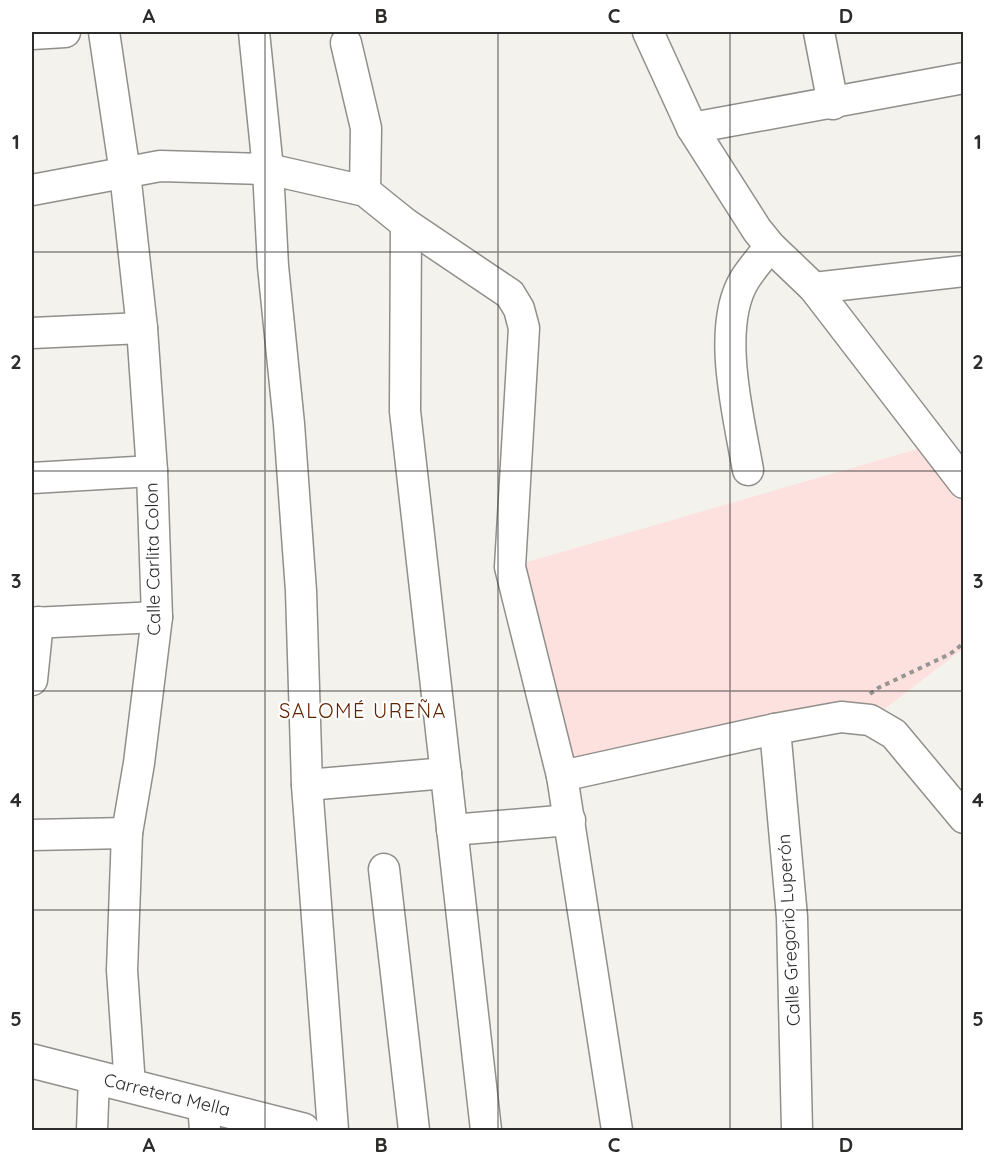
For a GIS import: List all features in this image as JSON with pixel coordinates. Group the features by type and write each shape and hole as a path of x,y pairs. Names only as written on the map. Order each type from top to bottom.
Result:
{"main road":[{"name":"Carretera Mella","path":"32,1061 130,1086 204,1117 303,1131"}],"street":[{"path":"32,34 65,32"},
{"name":"Calle Carlita Colon","path":"104,32 125,173 142,328 152,471 157,617 139,763 127,833 122,970 130,1086"},
{"path":"254,32 268,169 273,266 289,424 301,591 307,785 333,1131"},
{"path":"648,32 692,128 757,230 770,246 814,288 963,483"},
{"path":"819,32 833,104"},
{"path":"346,43 366,128 364,191"},
{"path":"692,128 833,104 963,78"},
{"path":"32,190 159,166 268,169 364,191 406,224 510,294 519,309 524,328 510,567 562,776 616,1131"},
{"path":"406,224 405,411 486,1131"},
{"path":"748,470 734,392 731,348 733,309 744,280 770,246"},
{"path":"814,288 963,271"},
{"path":"32,333 142,328"},
{"path":"32,478 152,471"},
{"path":"32,680 35,622 157,617"},
{"path":"562,776 775,729 841,717 870,720 894,734 963,818"},
{"name":"Calle Gregorio Luperón","path":"775,729 792,917 797,1131"},
{"path":"307,785 446,772"},
{"path":"452,830 570,820"},
{"path":"32,835 127,833"},
{"path":"384,869 414,1131"},
{"path":"92,1131 94,1077"}],"path":[{"path":"841,717 878,688 950,654 963,643"}],"shaded area":[{"path":"928,446 963,503 963,649 870,720 562,776 510,567"}],"district":[{"name":"SALOMÉ UREÑA","path":"363,711"}]}
